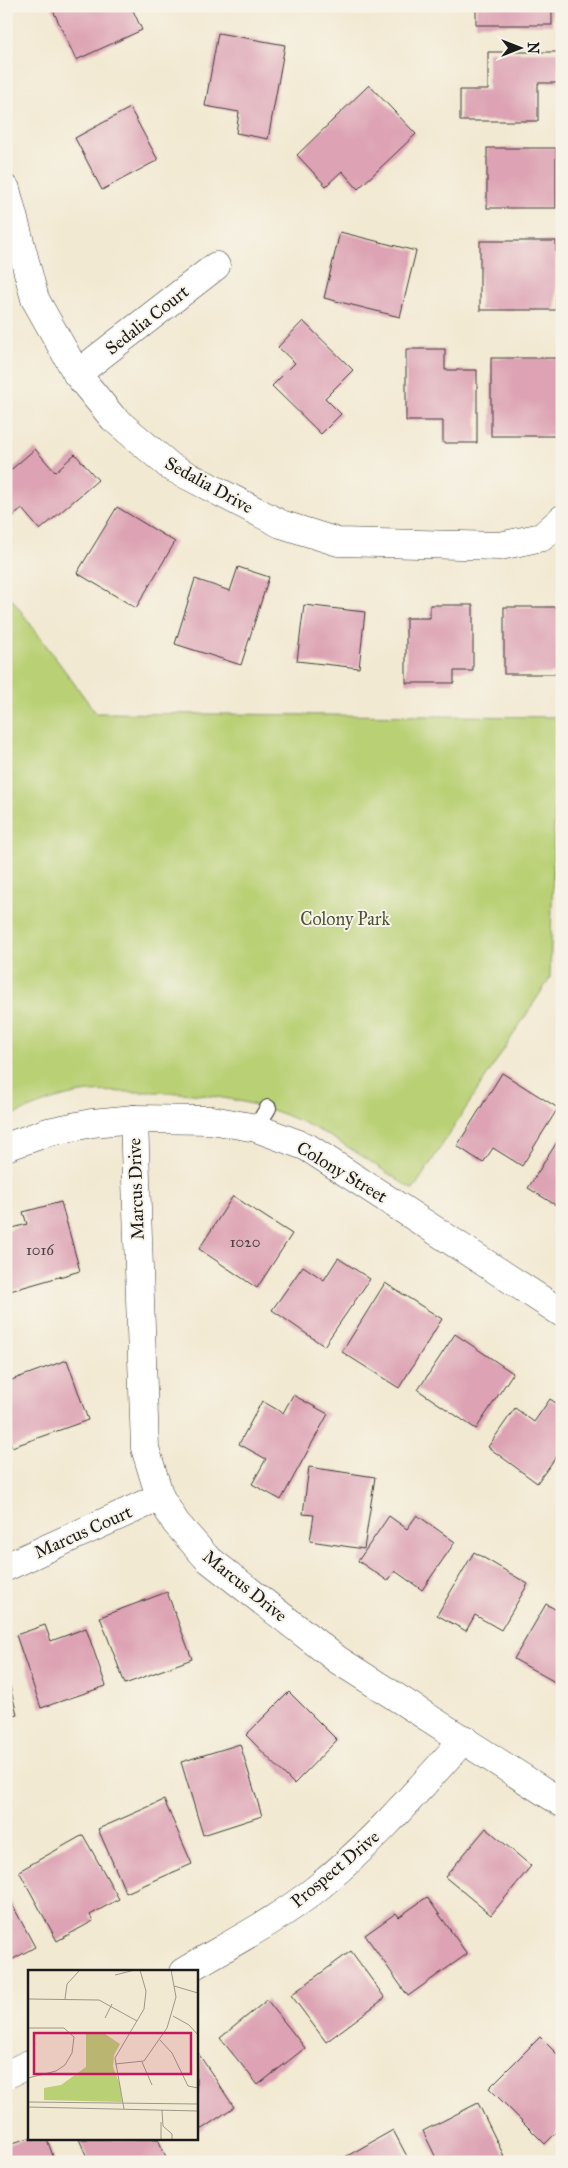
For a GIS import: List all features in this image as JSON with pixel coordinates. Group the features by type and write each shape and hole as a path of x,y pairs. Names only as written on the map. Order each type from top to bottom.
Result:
{"street":[{"name":"Sedalia Drive","path":"6,189 35,300 77,374 113,418 171,467 281,524 338,542 500,546 542,537 562,519"},
{"name":"Sedalia Court","path":"77,374 216,266"},
{"name":"Colony Street","path":"6,1147 48,1132 92,1123 134,1119 212,1120 262,1118 562,1313"},
{"name":"Marcus Drive","path":"134,1119 145,1448 160,1497 176,1523 208,1558 338,1660 562,1803"},
{"name":"Marcus Court","path":"6,1567 160,1497"},
{"name":"Prospect Drive","path":"186,1970 286,1911 317,1889 380,1831 464,1739"},
{"path":"6,2075 28,2064"}],"green space":[{"name":"Colony Park","path":"6,591 96,713 557,717 550,978 413,1190 354,1151 296,1119 251,1104 229,1099 182,1093 89,1092 57,1099 6,1118"}],"building":[{"path":"51,6 131,6 142,30 76,60"},
{"path":"476,6 552,6 552,25 476,25"},
{"path":"218,33 285,45 268,139 236,133 239,112 205,106"},
{"path":"488,52 559,52 559,83 538,83 538,121 460,121 460,90 488,90"},
{"path":"369,85 416,134 358,189 342,171 326,186 297,155"},
{"path":"130,108 158,160 102,190 75,138"},
{"path":"487,148 556,148 556,208 487,208"},
{"path":"340,232 416,251 400,317 324,298"},
{"path":"480,241 556,241 556,310 480,310"},
{"path":"303,321 353,370 325,398 341,414 321,434 272,386 295,363 278,347"},
{"path":"406,349 445,349 445,370 477,370 477,443 443,443 443,421 406,421"},
{"path":"491,358 558,358 558,436 491,436"},
{"path":"35,449 55,472 75,454 98,480 40,530 22,509 6,522 6,474"},
{"path":"117,507 175,542 136,608 77,573"},
{"path":"238,567 269,577 241,665 175,644 195,579 230,591"},
{"path":"304,605 365,612 359,668 297,661"},
{"path":"430,605 473,605 473,671 454,671 454,683 406,683 406,618 430,618"},
{"path":"504,607 562,607 562,674 504,674"},
{"path":"502,1073 558,1108 522,1166 493,1148 483,1163 457,1146"},
{"path":"562,1134 562,1209 528,1188"},
{"path":"233,1196 292,1234 257,1288 199,1249"},
{"path":"61,1202 80,1271 10,1291 6,1278 6,1230 27,1224 23,1212"},
{"path":"338,1258 370,1279 324,1346 272,1310 303,1266 324,1280"},
{"path":"385,1283 442,1319 399,1388 342,1352"},
{"path":"455,1334 513,1373 476,1429 418,1390"},
{"path":"67,1360 88,1420 12,1447 6,1431 6,1382"},
{"path":"293,1395 328,1414 281,1500 252,1484 266,1459 239,1444 262,1401 283,1413"},
{"path":"550,1399 562,1407 562,1449 537,1483 488,1447 515,1408 534,1422"},
{"path":"309,1467 375,1477 364,1549 310,1541 314,1515 303,1514"},
{"path":"417,1515 455,1542 422,1590 395,1571 388,1581 358,1561 389,1516 407,1529"},
{"path":"474,1552 528,1584 501,1630 475,1615 466,1631 437,1615"},
{"path":"167,1592 192,1659 125,1684 100,1617"},
{"path":"546,1604 562,1613 562,1686 514,1659"},
{"path":"45,1625 51,1641 86,1628 106,1686 41,1708 16,1635"},
{"path":"6,1676 17,1714 6,1717"},
{"path":"289,1692 337,1740 294,1784 246,1735"},
{"path":"240,1744 262,1816 203,1835 181,1762"},
{"path":"164,1800 192,1864 126,1893 98,1829"},
{"path":"486,1828 531,1866 491,1915 445,1877"},
{"path":"83,1835 119,1899 90,1915 93,1921 57,1941 19,1871"},
{"path":"6,1893 35,1947 6,1963"},
{"path":"427,1897 467,1954 408,1996 365,1935 396,1913 399,1917"},
{"path":"351,1951 385,1998 326,2042 291,1995"},
{"path":"267,2000 305,2048 258,2085 220,2038"},
{"path":"540,2037 562,2059 562,2127 545,2144 489,2088"},
{"path":"198,2053 234,2107 198,2132"},
{"path":"478,2103 504,2156 492,2162 438,2162 423,2131"},
{"path":"393,2130 410,2162 341,2162 340,2160"},
{"path":"28,2138 28,2140 47,2140 55,2162 6,2162 6,2145"},
{"path":"79,2140 158,2140 166,2157 155,2162 89,2162"}]}
